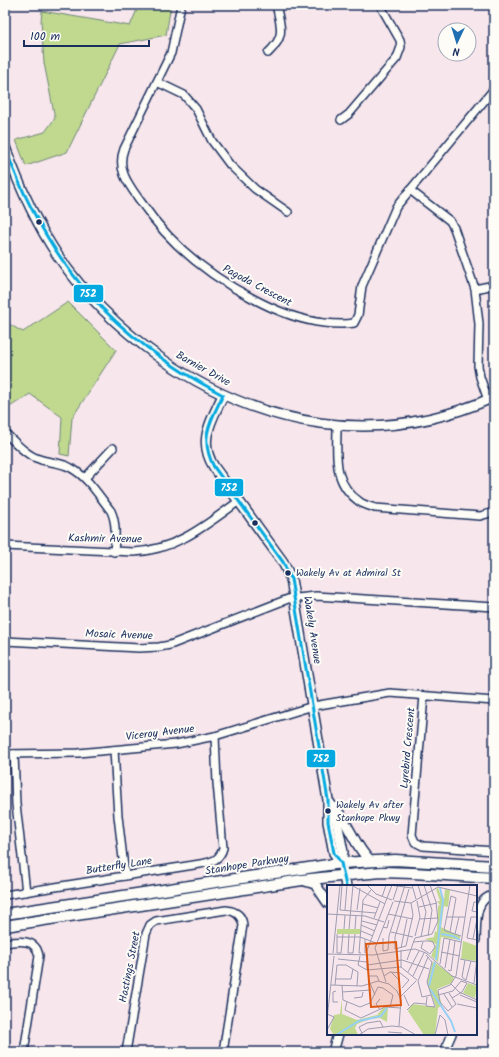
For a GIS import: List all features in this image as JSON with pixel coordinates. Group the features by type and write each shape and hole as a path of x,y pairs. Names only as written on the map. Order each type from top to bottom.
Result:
{"main road":[{"name":"Stanhope Parkway","path":"5,914 341,863 370,860 396,860 494,866"},
{"path":"5,926 302,880 344,875 382,872 494,878"}],"street":[{"name":"Pagoda Crescent","path":"181,5 171,53 122,156 122,171 127,182 148,212 160,226 204,268 234,289 270,308 306,321 347,325 354,323 358,315 362,286 392,214 410,190 494,89"},
{"path":"268,53 277,45 280,39 281,32 276,5"},
{"path":"341,120 349,114 390,67 400,52 400,40 380,5"},
{"path":"157,82 184,95 196,110 212,141 230,165 255,188 288,212"},
{"name":"Barnier Drive","path":"5,147 21,188 37,220 59,256 90,296 120,326 148,350 178,370 223,395 279,416 337,426 373,426 411,422 452,413 491,398"},
{"path":"410,190 450,220 454,228 475,289 479,324 478,366 480,378 491,398"},
{"path":"475,289 494,285"},
{"name":"Wakely Avenue","path":"223,395 207,430 206,448 210,460 285,566 291,579 328,800 337,822 343,852 341,863 346,885"},
{"path":"337,426 338,467 341,481 361,503 375,508 480,516 494,512"},
{"path":"5,433 31,456 46,461 63,464 85,478 114,516 114,552"},
{"path":"85,478 113,448"},
{"name":"Kashmir Avenue","path":"5,546 114,552 152,550 198,531 239,500"},
{"name":"Mosaic Avenue","path":"5,641 139,648 159,647 180,642 288,599 295,598 328,596 494,607"},
{"name":"Viceroy Avenue","path":"5,754 78,753 176,744 215,736 313,706 390,693 494,701"},
{"name":"Lyrebird Crescent","path":"424,696 412,835 415,842 423,846 494,851"},
{"name":"Butterfly Lane","path":"5,895 214,861 221,854 222,842 215,736"},
{"path":"114,750 118,816 125,876"},
{"path":"14,754 17,819 26,892"},
{"path":"328,800 341,814 358,848 370,860"},
{"path":"302,880 315,884 327,902"},
{"path":"477,929 479,906 484,899 494,895"},
{"name":"Hastings Street","path":"126,1052 146,934 150,925 156,921 226,910 239,915 243,921 243,925 223,1052"},
{"path":"5,944 22,941 30,943 37,948 39,956 24,1052"},
{"path":"333,1052 338,1035"},
{"path":"444,1052 452,1035"}],"green space":[{"path":"139,5 171,5 166,35 120,44 67,152 26,166 16,140 45,132 55,118 44,63 41,21 42,11 130,26"},
{"path":"68,302 116,350 72,418 69,456 60,454 62,417 30,394 5,410 5,363 8,359 5,350 5,322 23,332"}],"transit line":[{"name":"752","path":"5,147 22,189 42,227 64,262 88,294 117,322 148,348 184,373 223,395"},
{"name":"752","path":"223,395 210,422 207,447 214,467 283,562 291,579 328,800 328,822 334,853 341,863 346,885"}],"place":[{"name":"Wakely Av at Admiral St","path":"288,573"},
{"name":"Wakely Av after Stanhope Pkwy","path":"328,811"}]}
